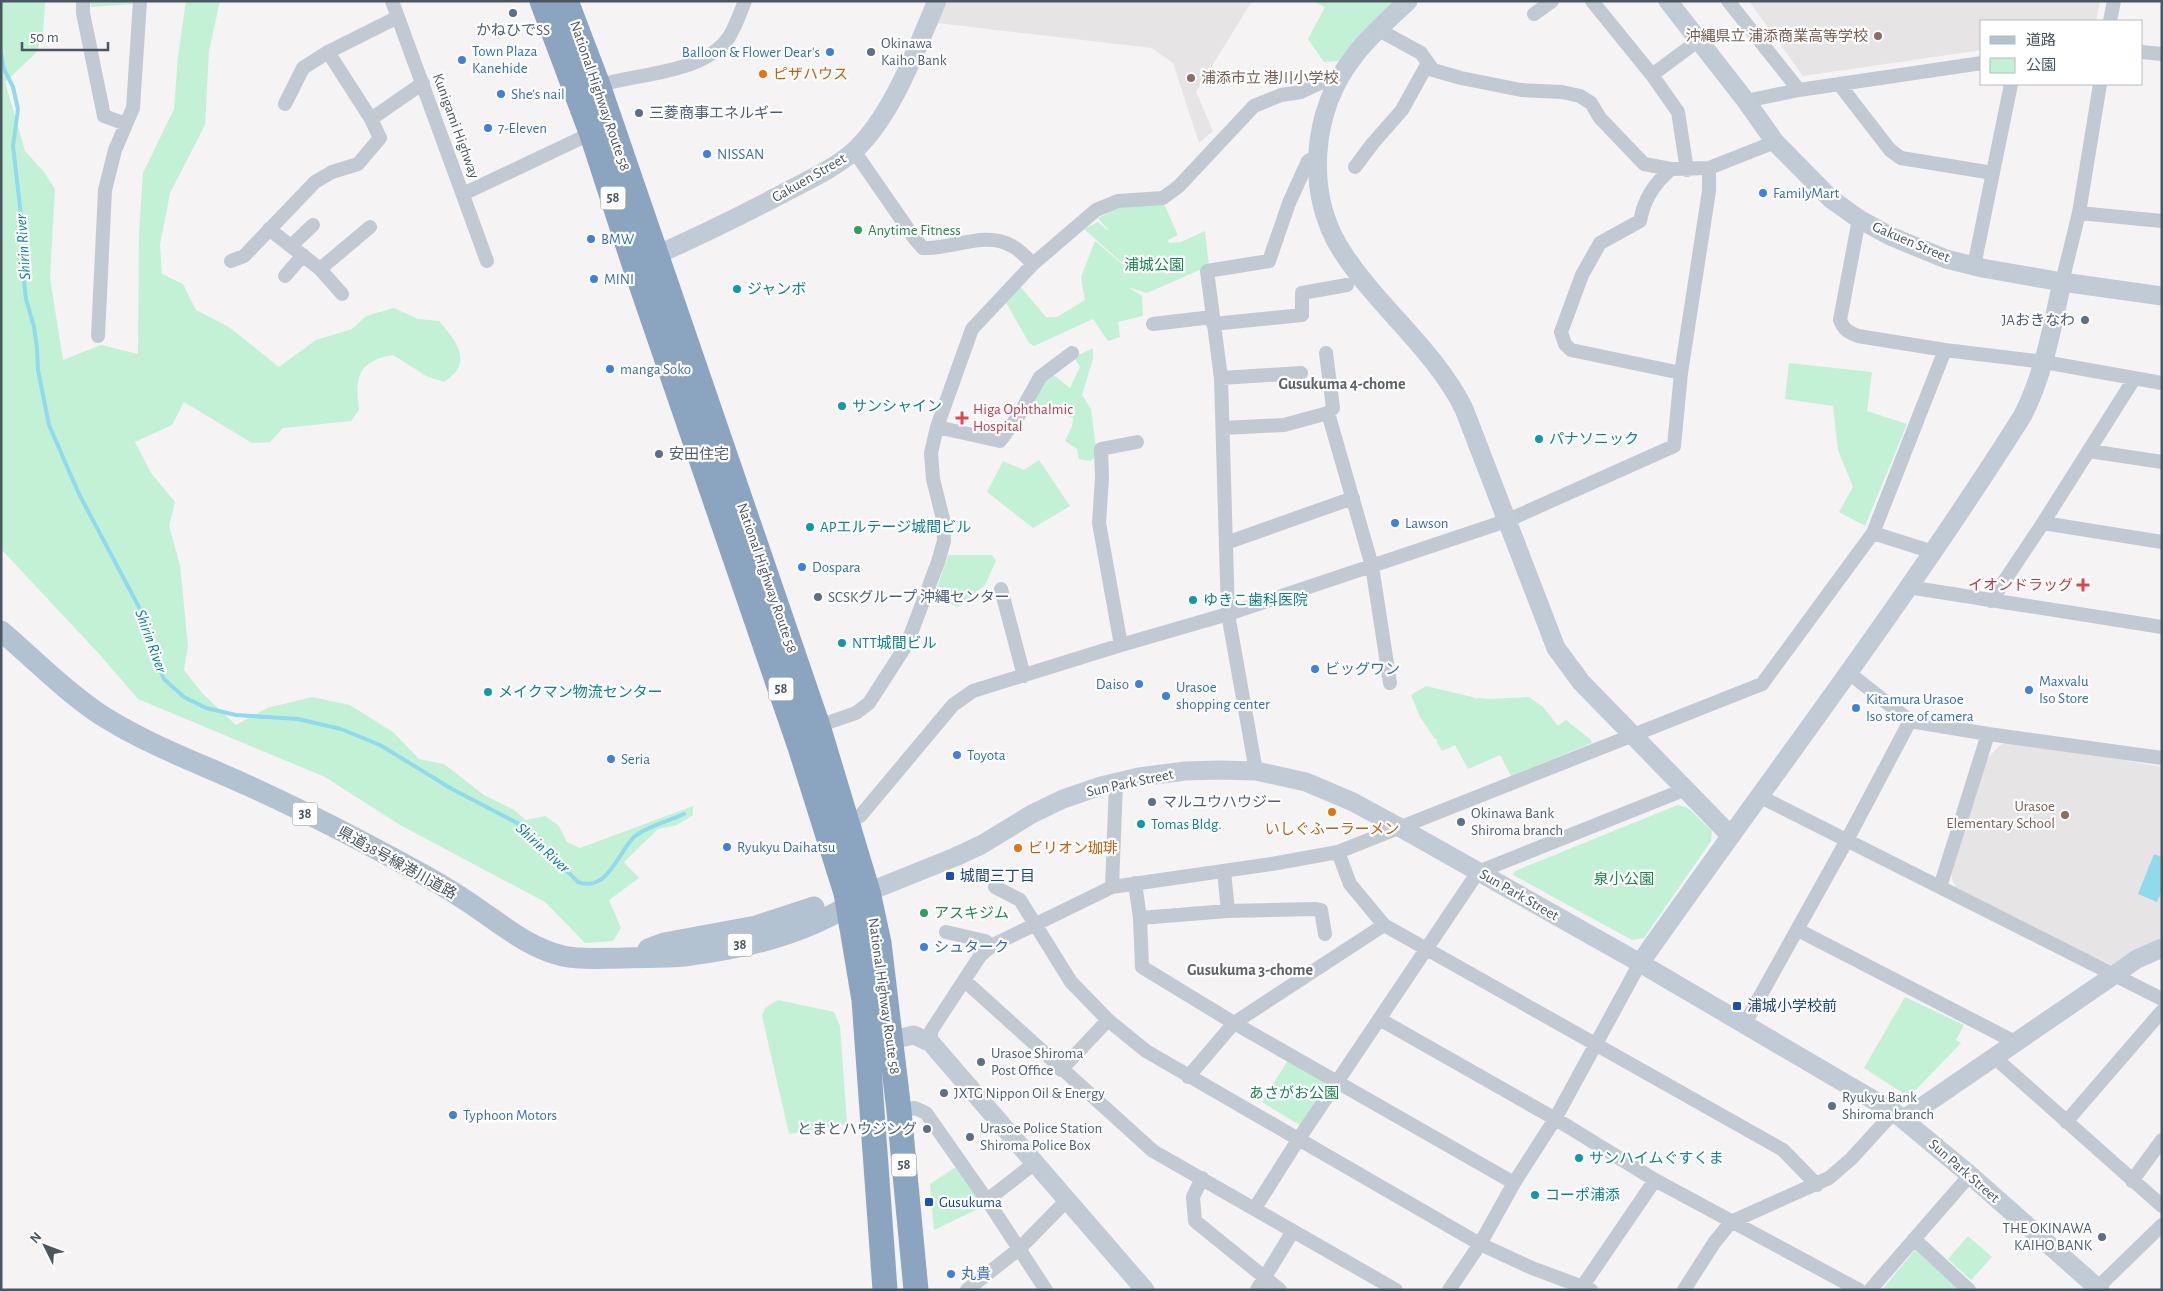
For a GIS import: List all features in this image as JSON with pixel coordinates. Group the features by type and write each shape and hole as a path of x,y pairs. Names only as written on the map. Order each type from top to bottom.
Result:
{"highway":[{"name":"National Highway Route 58","path":"542,1 587,89"},
{"name":"National Highway Route 58","path":"566,1 587,89 696,406 798,739 854,897 879,943 900,1111 916,1290"},
{"name":"National Highway Route 58","path":"696,406 818,726 847,825 864,1000 886,1290"}],"main road":[{"name":"県道38号線港川道路","path":"1,631 74,695 130,732 181,758 249,786 396,860 452,891 534,946 574,958 624,957 664,943 756,926 854,897"}],"street":[{"path":"83,1 83,13 104,116 126,124"},
{"path":"98,336 105,190 115,150 133,108 140,1"},
{"name":"Kunigami Highway","path":"392,1 487,261"},
{"path":"587,89 700,62 716,51 729,36 745,1"},
{"name":"Gakuen Street","path":"646,260 818,176 854,151 874,128 897,92 937,1"},
{"path":"1408,1 1377,29 1354,55 1335,84 1325,113 1317,174 1321,202 1330,230 1343,253 1361,278 1453,387 1464,408 1556,648 1581,682 1730,835"},
{"path":"1534,14 1552,1"},
{"path":"1592,1 1678,112 1688,170"},
{"name":"Gakuen Street","path":"1668,1 1746,101 1774,142 1831,198 1859,219 1923,251 1974,266 2062,282 2162,296"},
{"path":"2110,20 2114,1"},
{"path":"1730,2 1799,90"},
{"path":"285,104 303,68 328,52 398,17"},
{"path":"1377,29 1421,53 1433,70 1461,78 1521,90 1562,92 1580,96 1591,103 1600,118 1644,164 1671,169 1709,168 1774,142"},
{"path":"1652,76 1699,40"},
{"path":"231,262 244,256 315,182 332,172 358,164 380,138 371,119 328,52"},
{"path":"2143,52 2162,54"},
{"path":"1355,168 1373,143 1402,110 1428,63"},
{"path":"1746,101 1799,90 1980,64"},
{"path":"818,726 856,713 869,703 906,644 938,562 944,541 943,519 932,479 930,453 937,427 972,329 1033,264 1104,205 1118,201 1163,198 1172,193 1254,106 1272,98 1301,92 1322,82 1335,84"},
{"path":"371,119 423,83"},
{"path":"1839,84 1895,155 1908,160 1993,173"},
{"path":"1974,266 2011,85"},
{"path":"1449,1290 1480,1244 1514,1183 1555,1119 1640,963 1730,835 1849,673 1933,552 2023,414 2034,392 2044,362 2079,213 2100,85"},
{"path":"463,194 601,129"},
{"path":"854,151 923,248 935,249 984,240 1001,241 1014,246 1033,264"},
{"path":"1256,771 1228,614 1221,378 1207,271 1268,261 1308,161 1318,156"},
{"path":"847,825 861,815 953,704 973,692 1121,645 1228,614 1506,521 1674,446 1681,373 1709,191 1709,168"},
{"path":"1671,169 1659,179 1643,203 1640,221 1600,243 1582,275 1561,332 1564,344 1572,350 1681,373"},
{"path":"2079,213 2162,221"},
{"path":"1859,219 1840,320 1843,328 1848,332 1858,336 1945,350 2044,362 2162,383"},
{"path":"291,246 313,225"},
{"path":"320,269 370,227"},
{"path":"270,228 320,269 342,294"},
{"path":"286,276 303,255"},
{"path":"1152,324 1302,314 1302,293 1346,285"},
{"path":"931,1043 931,1031 980,956 992,946 1112,887 1224,872 1338,852 1762,684 1873,533 1945,350"},
{"path":"1223,428 1284,425 1328,414 1333,408 1326,352"},
{"path":"937,427 1000,441 1019,415 1040,377 1072,354"},
{"path":"1221,378 1301,374"},
{"path":"1991,601 2044,523 2134,379"},
{"path":"1328,414 1372,566 1390,683"},
{"path":"1121,645 1099,523 1102,478 1101,449 1138,442"},
{"path":"2089,451 2162,462"},
{"path":"1226,543 1353,498"},
{"path":"2044,523 2162,542"},
{"path":"1873,533 1933,552"},
{"path":"1908,587 2162,627"},
{"path":"1001,589 1024,676"},
{"path":"1849,673 1910,721 1988,734 2162,758"},
{"path":"1744,1025 1848,840 1910,721"},
{"path":"1940,887 1988,734"},
{"name":"Sun Park Street","path":"854,897 924,871 981,845 1032,814 1063,799 1116,783 1185,771 1256,771 1306,782 1353,802 1399,827 1640,963 1899,1115 1970,1175 2097,1289"},
{"path":"1112,887 1116,783"},
{"path":"1255,1208 1298,1140 1381,1020 1478,872 1686,789"},
{"path":"1759,796 2162,999"},
{"path":"1338,852 1350,884 1384,925 1783,1150 1817,1185"},
{"path":"1224,872 1228,911"},
{"path":"1134,883 1140,918 1142,967 1234,1023 1514,1183"},
{"path":"995,887 1020,900 1071,982 1108,1020 1146,1051 1480,1244 1532,1268 1586,1288 1655,1180"},
{"path":"1140,918 1228,911 1321,910 1325,934"},
{"path":"1188,1077 1234,1023 1384,925"},
{"path":"1798,930 2015,1042"},
{"path":"946,932 985,941 992,946"},
{"path":"1684,1290 1714,1243 1731,1222 1744,1214 1817,1185 1840,1170 1899,1115 1994,1056 2137,959 2162,948"},
{"path":"964,981 1153,1151 1396,1290"},
{"path":"2066,1122 2162,1012"},
{"path":"1061,1070 1108,1020"},
{"path":"1381,1020 1555,1119 1655,1180 1859,1290"},
{"path":"891,1040 914,1036 923,1038 931,1043 1145,1290"},
{"path":"1994,1056 2162,1206"},
{"path":"900,1111 915,1108 926,1113 1020,1248 1046,1290"},
{"path":"2132,1181 2162,1140"},
{"path":"987,1200 1035,1163"},
{"path":"1870,1290 1970,1175"},
{"path":"1202,1178 1193,1197 1195,1222 1280,1290"},
{"path":"967,1290 1020,1248 1067,1200"},
{"path":"2097,1289 2162,1225"},
{"path":"1257,1290 1293,1231"},
{"path":"1914,1239 1969,1290"}],"shaded area":[{"name":"浦添市立 港川小学校","path":"947,1 1252,1 1196,92 1213,131 1199,143 1173,63 1152,48 937,23"},
{"name":"沖縄県立 浦添商業高等学校","path":"1749,1 2100,1 2096,20 1980,20 1980,50 1803,76"},
{"name":"Urasoe Elementary School","path":"2008,742 2061,749 2162,767 2162,939 2112,965 2055,939 1957,889 1952,879 1951,870 1986,760 1999,746"}],"green space":[{"path":"1,1 45,1 43,34 36,53 5,82 25,151 44,172 55,189 50,278 63,360 101,345 138,354 139,233 143,173 174,109 178,56 186,1 220,1 209,51 205,125 170,193 160,245 162,274 183,284 196,310 229,327 279,367 316,340 352,329 366,316 394,308 418,319 439,321 452,337 460,352 458,367 453,375 444,382 426,376 393,355 372,362 361,373 358,389 359,410 351,421 283,428 270,442 252,443 184,402 172,425 135,442 151,473 175,502 169,526 180,565 188,646 184,670 203,694 236,725 267,708 312,697 350,705 393,732 419,759 444,764 484,795 514,810 526,820 545,816 559,826 567,842 580,848 693,806 693,815 677,825 658,829 624,862 639,878 609,900 621,928 613,941 585,943 545,902 400,825 325,777 138,699 100,655 1,549"},
{"path":"90,1 134,1 134,4 91,7"},
{"path":"1313,1 1395,1 1338,61 1324,62 1308,39 1325,7"},
{"name":"浦城公園","path":"1164,204 1178,235 1168,240 1169,243 1181,242 1205,231 1209,266 1147,293 1128,287 1142,296 1143,316 1118,322 1120,337 1108,341 1093,319 1034,346 1029,343 1004,299 1019,285 1046,317 1057,317 1085,300 1081,277 1095,241 1128,269 1120,282 1129,269 1084,229 1098,222 1110,232 1098,218 1125,205"},
{"path":"1093,348 1093,359 1082,395 1091,409 1097,456 1090,461 1079,459 1077,449 1065,441 1072,426 1073,418 1034,404 1044,380 1051,373 1070,388 1080,367 1074,357"},
{"path":"1789,363 1872,372 1867,411 1907,424 1865,526 1839,512 1853,487 1838,450 1833,406 1785,399"},
{"path":"1039,460 1070,506 1033,528 987,492 1003,461 1024,470"},
{"path":"948,555 992,555 996,561 985,585 958,607 934,597"},
{"path":"1426,686 1476,698 1475,700 1478,698 1529,697 1543,707 1558,726 1566,720 1590,739 1592,743 1511,776 1500,755 1468,769 1455,745 1442,751 1437,743 1437,739 1435,739 1420,717 1411,695"},
{"name":"泉小公園","path":"1678,805 1688,808 1712,831 1711,841 1644,938 1632,940 1513,875 1515,871"},
{"path":"1905,997 1964,1025 1956,1040 1961,1043 1909,1097 1864,1068"},
{"path":"778,1000 834,1012 840,1026 847,1124 789,1134 762,1016 765,1008"},
{"name":"あさがお公園","path":"1288,1060 1326,1083 1301,1126 1262,1102"},
{"path":"956,1167 986,1205 934,1230 930,1184"},
{"path":"1968,1236 1992,1257 1971,1280 1948,1259"},
{"path":"1915,1250 1960,1290 1882,1290"}],"water":[{"path":"2154,854 2162,857 2162,891 2157,902 2138,894"}],"waterway":[{"name":"Shirin River","path":"1,54 4,69 13,87 18,109 13,146 24,241 23,271 26,299 34,327 38,370 49,425 79,494 140,609 152,651 164,679 184,697 206,708 236,715 298,719 341,729 380,745 452,789 521,825 578,882 588,884 597,882 611,870 634,837 650,827 684,814"}],"place":[{"name":"かねひでSS","path":"513,13"},
{"name":"沖縄県立 浦添商業高等学校","path":"1878,36"},
{"name":"Balloon & Flower Dear's","path":"830,52"},
{"name":"Okinawa Kaiho Bank","path":"871,52"},
{"name":"Town Plaza Kanehide","path":"462,60"},
{"name":"ピザハウス","path":"763,74"},
{"name":"浦添市立 港川小学校","path":"1191,78"},
{"name":"She's nail","path":"501,94"},
{"name":"三菱商事エネルギー","path":"639,113"},
{"name":"7-Eleven","path":"488,128"},
{"name":"NISSAN","path":"707,154"},
{"name":"FamilyMart","path":"1763,193"},
{"name":"Anytime Fitness","path":"858,230"},
{"name":"BMW","path":"591,239"},
{"name":"MINI","path":"594,279"},
{"name":"ジャンボ","path":"737,289"},
{"name":"JAおきなわ","path":"2085,320"},
{"name":"manga Soko","path":"610,369"},
{"name":"サンシャイン","path":"842,406"},
{"name":"Higa Ophthalmic Hospital","path":"962,418"},
{"name":"パナソニック","path":"1539,439"},
{"name":"安田住宅","path":"659,454"},
{"name":"Lawson","path":"1395,523"},
{"name":"APエルテージ城間ビル","path":"810,527"},
{"name":"Dospara","path":"802,567"},
{"name":"イオンドラッグ","path":"2083,585"},
{"name":"SCSKグループ 沖縄センター","path":"818,597"},
{"name":"ゆきこ歯科医院","path":"1193,600"},
{"name":"NTT城間ビル","path":"842,643"},
{"name":"ビッグワン","path":"1315,669"},
{"name":"Daiso","path":"1139,684"},
{"name":"Maxvalu Iso Store","path":"2029,690"},
{"name":"メイクマン物流センター","path":"488,692"},
{"name":"Urasoe shopping center","path":"1166,696"},
{"name":"Kitamura Urasoe Iso store of camera","path":"1856,708"},
{"name":"Toyota","path":"957,755"},
{"name":"Seria","path":"611,759"},
{"name":"マルユウハウジー","path":"1152,802"},
{"name":"いしぐふーラーメン","path":"1332,812"},
{"name":"Urasoe Elementary School","path":"2065,815"},
{"name":"Okinawa Bank Shiroma branch","path":"1461,822"},
{"name":"Tomas Bldg.","path":"1141,824"},
{"name":"Ryukyu Daihatsu","path":"727,847"},
{"name":"ビリオン珈琲","path":"1018,848"},
{"name":"城間三丁目","path":"950,876"},
{"name":"アスキジム","path":"924,913"},
{"name":"シュターク","path":"924,947"},
{"name":"浦城小学校前","path":"1737,1006"},
{"name":"Urasoe Shiroma Post Office","path":"981,1062"},
{"name":"JXTG Nippon Oil & Energy","path":"944,1093"},
{"name":"Ryukyu Bank Shiroma branch","path":"1832,1106"},
{"name":"Typhoon Motors","path":"453,1115"},
{"name":"とまとハウジング","path":"927,1129"},
{"name":"Urasoe Police Station Shiroma Police Box","path":"970,1137"},
{"name":"サンハイムぐすくま","path":"1579,1158"},
{"name":"コーポ浦添","path":"1535,1195"},
{"name":"Gusukuma","path":"929,1202"},
{"name":"THE OKINAWA KAIHO BANK","path":"2102,1237"},
{"name":"丸貴","path":"951,1274"}],"district":[{"name":"Gusukuma 4-chome","path":"1342,384"},
{"name":"Gusukuma 3-chome","path":"1250,970"}]}
